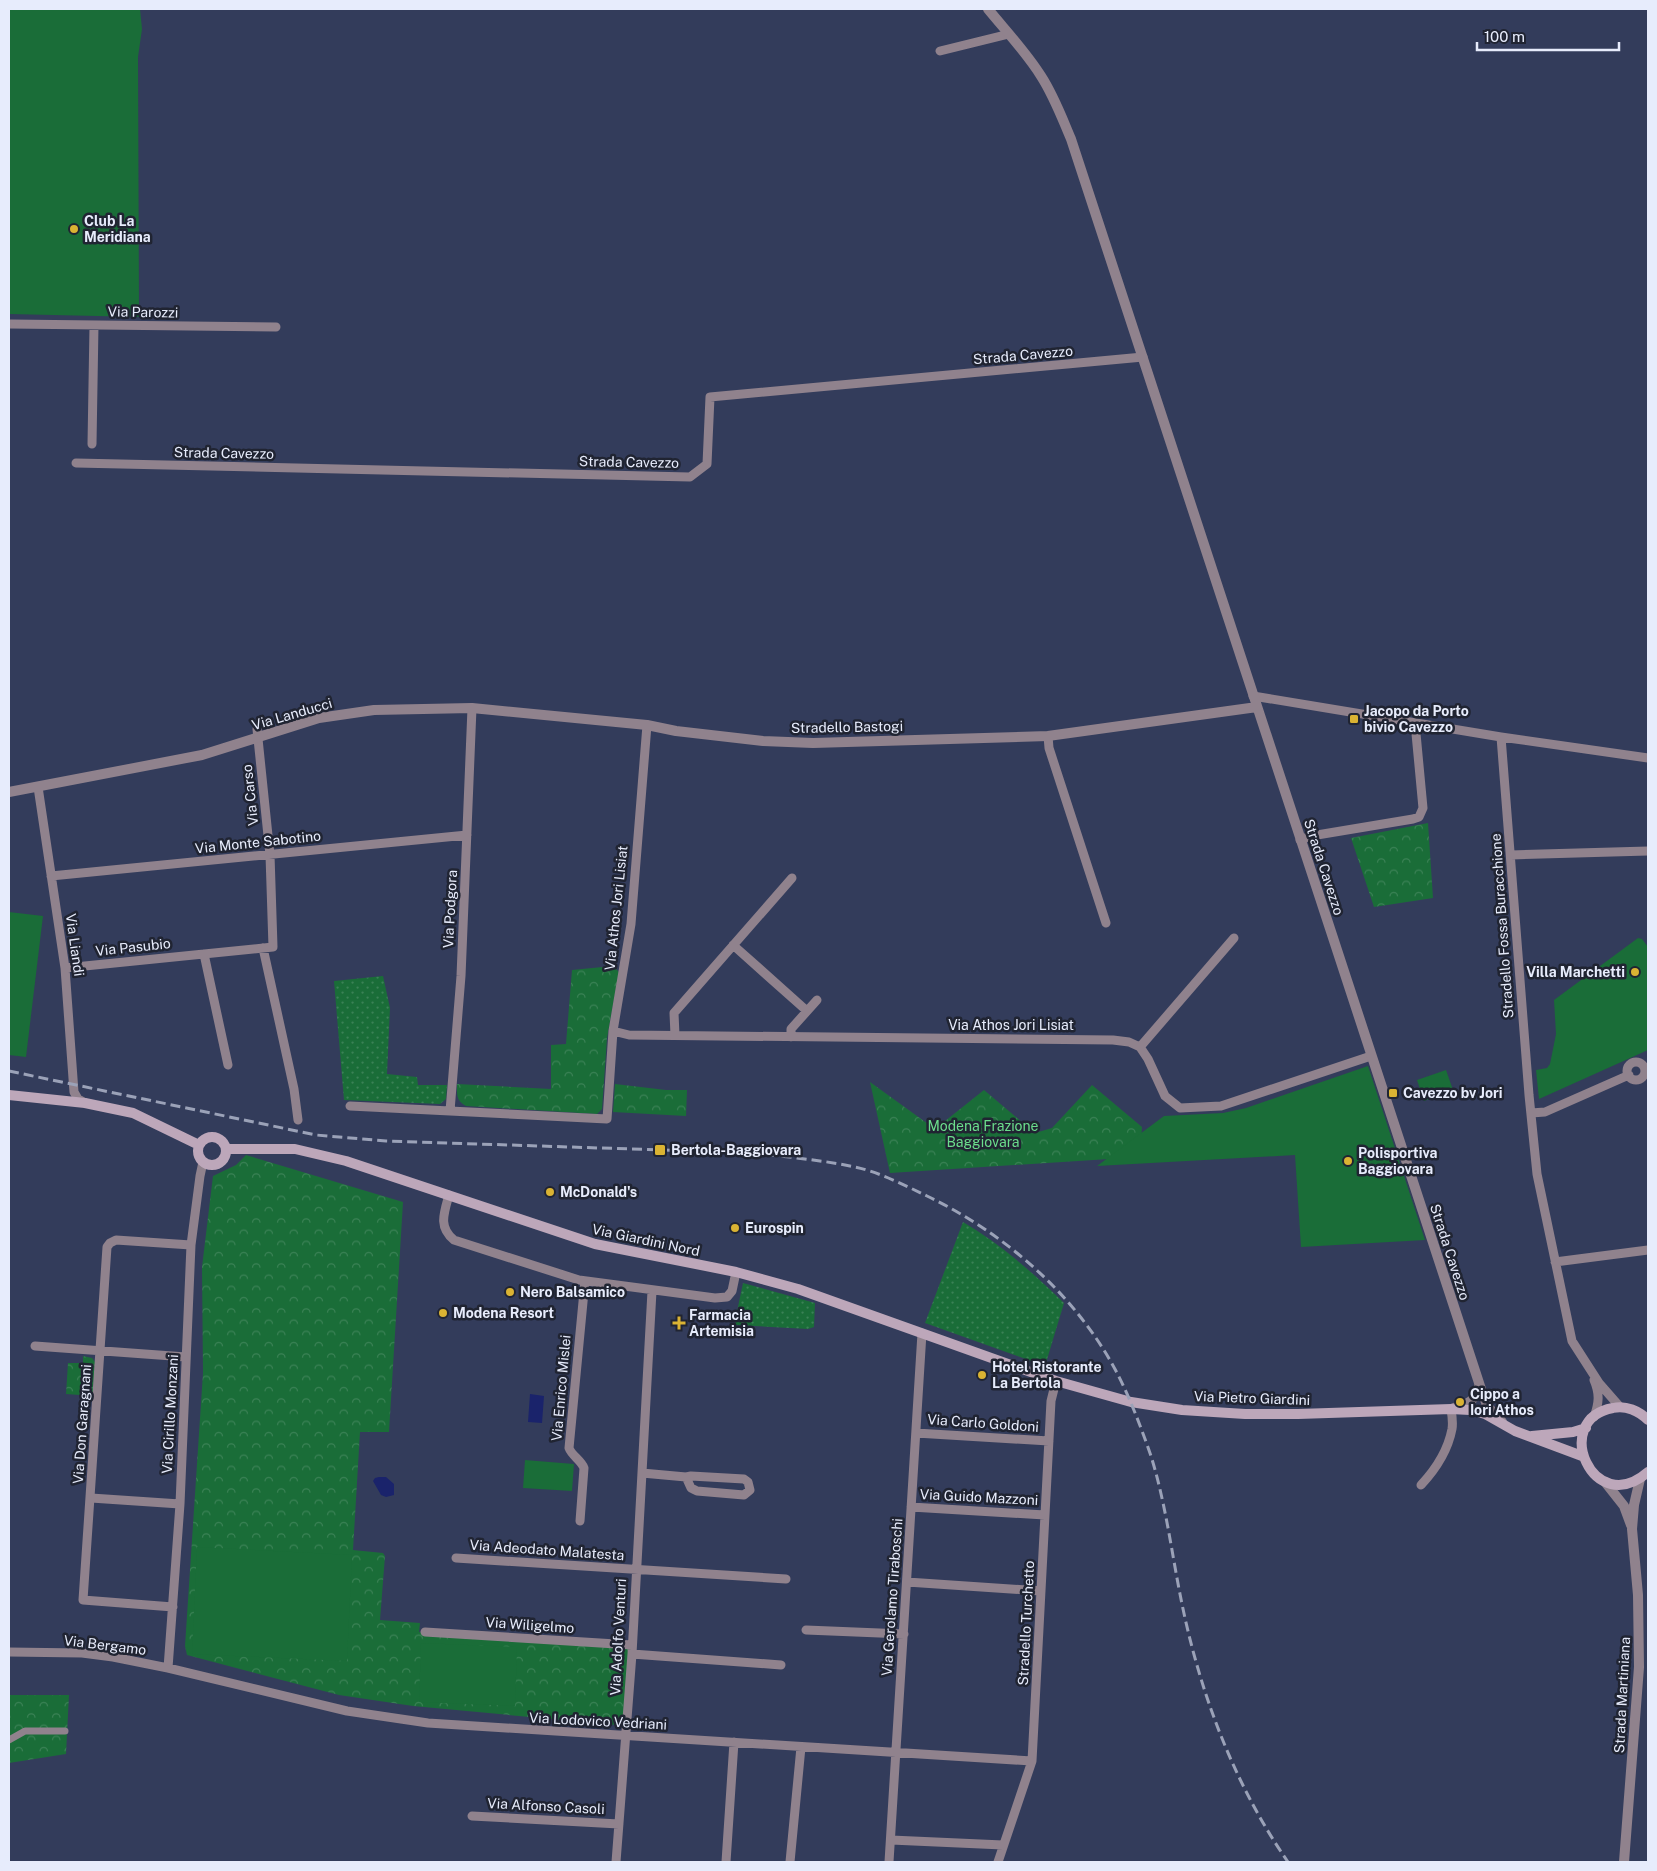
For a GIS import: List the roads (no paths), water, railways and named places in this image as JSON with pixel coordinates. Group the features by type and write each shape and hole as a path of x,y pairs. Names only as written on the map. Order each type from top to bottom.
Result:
{"main road":[{"path":"9,1095 85,1103 133,1113 198,1145"},
{"path":"212,1136 220,1138 226,1149 226,1154 221,1162 212,1165 203,1162 198,1154 198,1145 204,1138 212,1136"},
{"name":"Via Giardini Nord","path":"226,1149 295,1149 346,1161 595,1244 736,1272 831,1300 1056,1381"},
{"name":"Via Pietro Giardini","path":"1056,1381 1131,1402 1182,1410 1298,1414 1470,1410 1485,1414 1529,1436 1582,1456"},
{"path":"1647,1418 1632,1409 1620,1407 1606,1410 1594,1417 1586,1428 1581,1443 1582,1456 1588,1468 1596,1477 1605,1482 1623,1485 1640,1479 1648,1472"},
{"name":"Via Pietro Giardini","path":"1529,1436 1573,1432 1586,1428"}],"street":[{"name":"Strada Cavezzo","path":"988,9 1041,76 1062,117 1480,1386 1488,1407 1504,1425"},
{"path":"940,52 1009,34"},
{"name":"Via Parozzi","path":"9,324 276,327"},
{"path":"92,444 94,325"},
{"name":"Strada Cavezzo","path":"76,463 690,478 707,464 710,397 1142,357"},
{"path":"1253,696 1648,758"},
{"name":"Stradello Bastogi","path":"647,725 676,731 763,741 813,743 1048,736 1257,707"},
{"name":"Via Landucci","path":"9,792 202,755 258,734 335,715 374,710 472,708 647,725"},
{"name":"Via Podgora","path":"450,1111 461,976 472,708"},
{"path":"1300,840 1312,836 1413,819 1419,816 1423,808 1415,722"},
{"name":"Via Athos Jori Lisiat","path":"647,725 631,924 613,1031 629,1035 1114,1040 1129,1042 1140,1047"},
{"name":"Via Carso","path":"258,734 270,855 273,947"},
{"path":"1048,736 1049,748 1106,923"},
{"name":"Stradello Fossa Buracchione","path":"1501,736 1530,1113 1537,1174 1572,1341 1586,1364"},
{"name":"Via Liandi","path":"38,787 65,968 74,1092 78,1099 85,1103"},
{"name":"Via Monte Sabotino","path":"51,876 467,835"},
{"path":"1511,855 1648,851"},
{"path":"675,1034 674,1013 792,878"},
{"path":"1234,938 1140,1047 1148,1059 1165,1096 1180,1108 1221,1106 1371,1056"},
{"path":"733,946 807,1011"},
{"name":"Via Pasubio","path":"65,968 273,947"},
{"path":"263,948 294,1088 298,1120"},
{"path":"204,954 228,1065"},
{"path":"791,1037 791,1029 817,1000"},
{"path":"350,1106 607,1119 613,1031"},
{"path":"1530,1113 1545,1112 1629,1075"},
{"name":"Via Cirillo Monzani","path":"168,1668 180,1504 191,1245 203,1162"},
{"path":"449,1196 442,1221 449,1235 454,1240 585,1281 715,1298 728,1297 732,1291 736,1272"},
{"name":"Via Don Garagnani","path":"173,1607 83,1600 107,1247 116,1240 191,1245"},
{"path":"1555,1262 1648,1250"},
{"name":"Via Enrico Mislei","path":"580,1521 584,1468 571,1454 569,1448 585,1281"},
{"name":"Via Adolfo Venturi","path":"616,1862 632,1649 652,1291"},
{"name":"Via Gerolamo Tiraboschi","path":"889,1862 894,1753 904,1634 922,1334"},
{"path":"34,1346 186,1357"},
{"path":"1586,1364 1620,1407"},
{"path":"1586,1364 1599,1393 1599,1404 1594,1417"},
{"name":"Stradello Turchetto","path":"998,1862 1032,1762 1051,1401 1056,1381"},
{"path":"1421,1485 1432,1473 1444,1452 1452,1428 1451,1409 1473,1401 1480,1386"},
{"name":"Via Carlo Goldoni","path":"916,1433 1049,1442"},
{"path":"642,1473 744,1479 748,1482 750,1490 744,1495 697,1491 689,1484 686,1477"},
{"name":"Strada Martiniana","path":"1624,1862 1639,1667 1638,1602 1632,1529 1637,1486 1640,1479"},
{"name":"Strada Martiniana","path":"1605,1482 1624,1506 1632,1529"},
{"path":"91,1498 180,1504"},
{"name":"Via Guido Mazzoni","path":"911,1507 1045,1515"},
{"name":"Via Adeodato Malatesta","path":"456,1558 786,1579"},
{"path":"907,1582 1041,1591"},
{"path":"806,1630 904,1634"},
{"name":"Via Wiligelmo","path":"425,1632 632,1649 781,1665"},
{"name":"Via Bergamo","path":"9,1652 82,1653 168,1668"},
{"name":"Via Lodovico Vedriani","path":"168,1668 347,1711 406,1721 525,1731 734,1742 1032,1762"},
{"path":"9,1740 25,1731 65,1730"},
{"path":"726,1862 734,1742"},
{"path":"790,1862 801,1747"},
{"name":"Via Alfonso Casoli","path":"472,1816 619,1824"},
{"path":"891,1840 1004,1845"}],"railway":[{"path":"9,1071 316,1135 386,1141 754,1153 830,1162 882,1175 956,1211 1010,1247 1035,1268 1080,1316 1116,1371 1139,1423 1156,1473 1188,1629 1197,1664 1220,1734 1250,1800 1288,1862"}],"place":[{"name":"Club La Meridiana","path":"74,229"},
{"name":"Jacopo da Porto bivio Cavezzo","path":"1354,719"},
{"name":"Villa Marchetti","path":"1635,972"},
{"name":"Cavezzo bv Jori","path":"1393,1093"},
{"name":"Bertola-Baggiovara","path":"660,1150"},
{"name":"Polisportiva Baggiovara","path":"1348,1161"},
{"name":"McDonald's","path":"550,1192"},
{"name":"Eurospin","path":"735,1228"},
{"name":"Nero Balsamico","path":"510,1292"},
{"name":"Modena Resort","path":"443,1313"},
{"name":"Farmacia Artemisia","path":"679,1323"},
{"name":"Hotel Ristorante La Bertola","path":"982,1375"},
{"name":"Cippo a Iori Athos","path":"1460,1402"}],"park label":[{"name":"Modena Frazione Baggiovara","path":"983,1134"}]}
